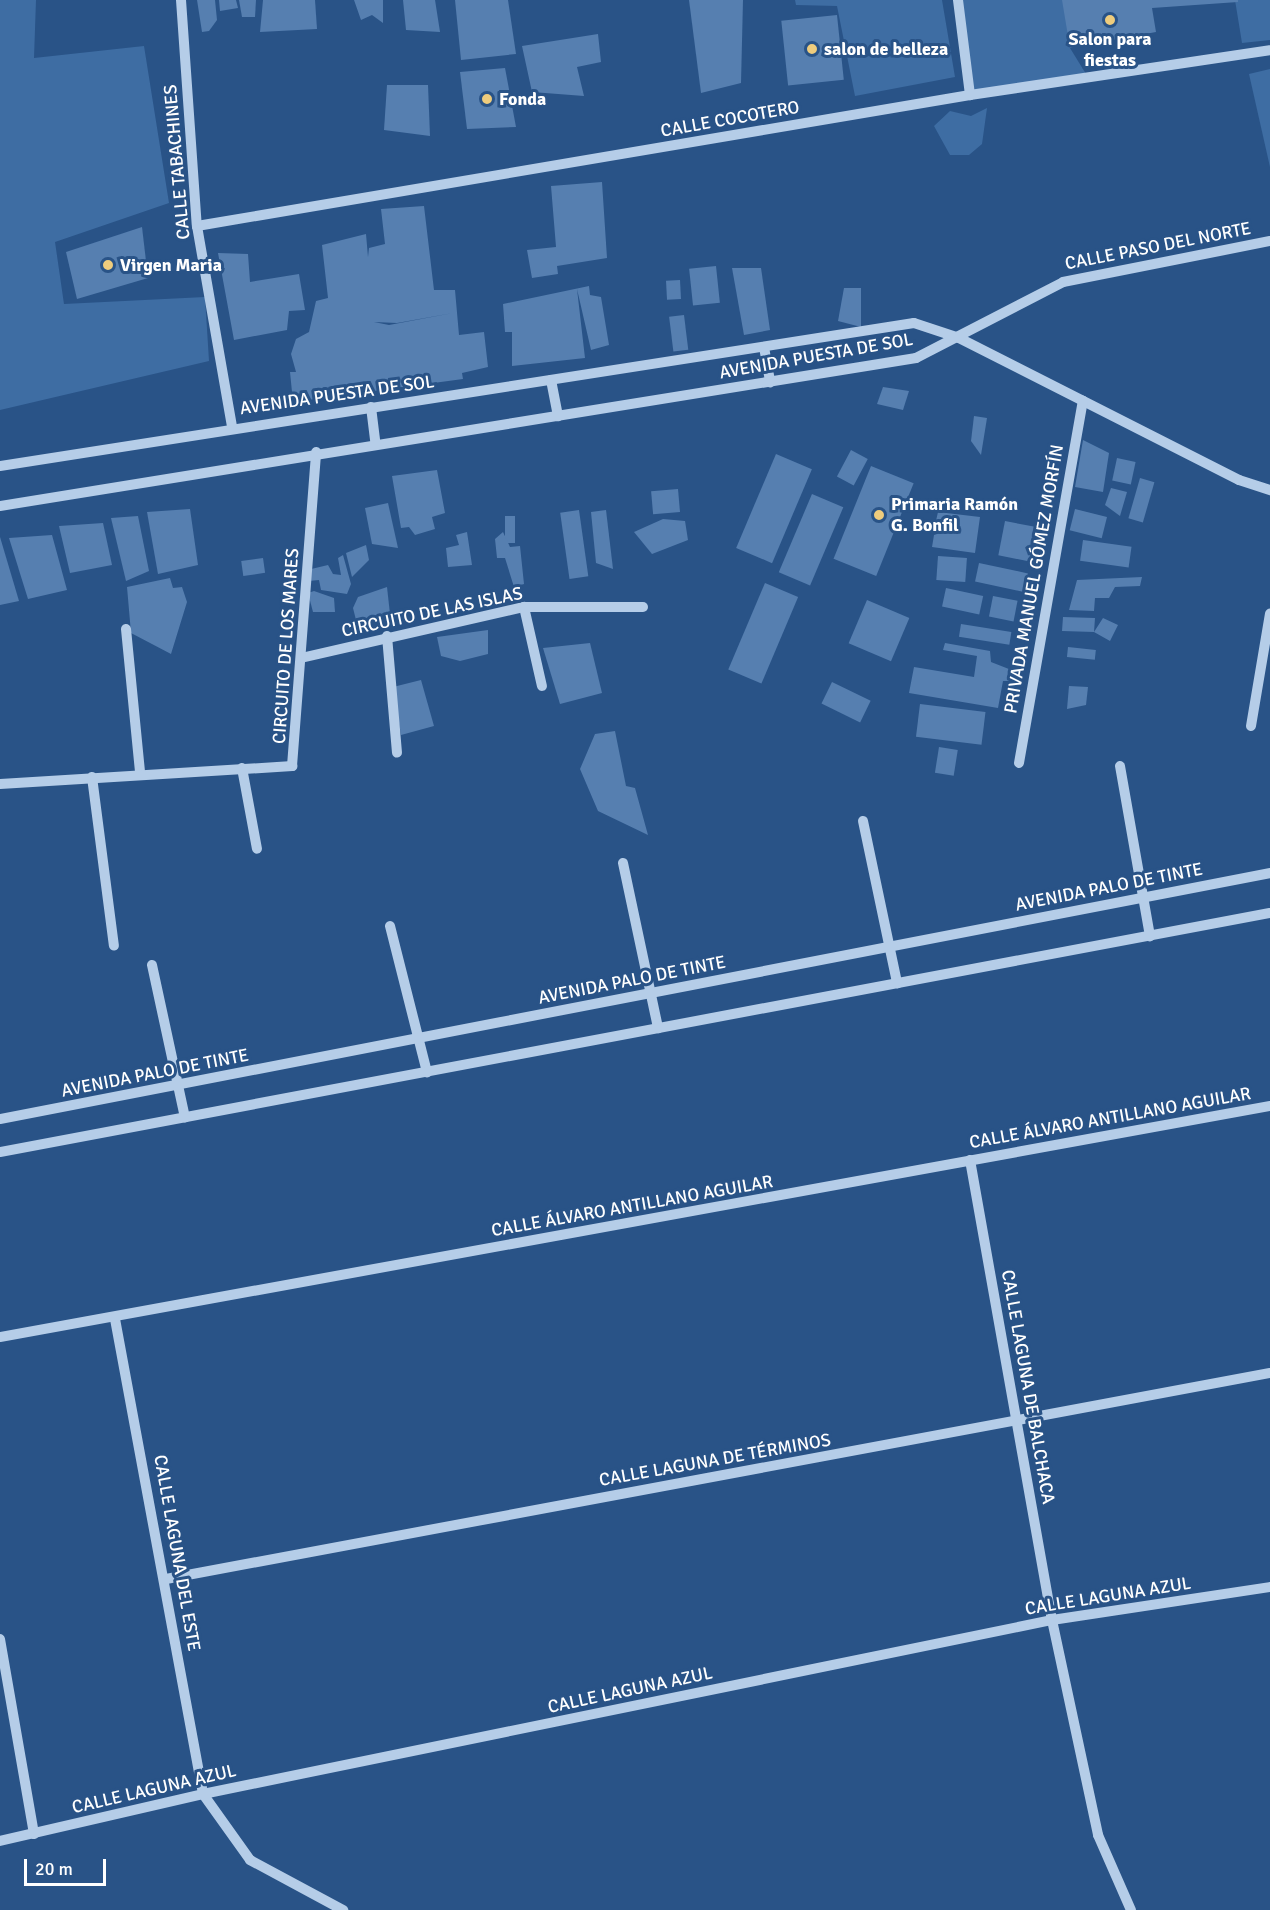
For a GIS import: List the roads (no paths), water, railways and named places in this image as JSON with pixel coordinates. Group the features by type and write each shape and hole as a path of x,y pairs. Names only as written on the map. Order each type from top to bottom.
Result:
{"street":[{"name":"CALLE TABACHINES","path":"181,0 197,226 232,426"},
{"path":"958,0 970,95"},
{"name":"CALLE COCOTERO","path":"197,226 970,95 1270,51"},
{"name":"CALLE PASO DEL NORTE","path":"959,338 1063,282 1270,241"},
{"name":"AVENIDA PUESTA DE SOL","path":"0,466 232,426 551,380 914,323 959,338"},
{"path":"959,338 1239,480 1270,490"},
{"name":"AVENIDA PUESTA DE SOL","path":"0,506 316,452 376,445 916,358 959,338"},
{"path":"764,347 770,382"},
{"path":"551,380 558,416"},
{"name":"PRIVADA MANUEL GÓMEZ MORFÍN","path":"1019,763 1083,401"},
{"path":"371,407 376,445"},
{"name":"CIRCUITO DE LOS MARES","path":"0,784 140,773 292,766 316,452"},
{"name":"CIRCUITO DE LAS ISLAS","path":"301,658 387,636 524,608 642,607"},
{"path":"524,608 542,686"},
{"path":"1251,726 1270,614"},
{"path":"126,629 140,773"},
{"path":"387,636 397,753"},
{"path":"1120,766 1150,936"},
{"path":"242,768 257,849"},
{"path":"92,777 114,946"},
{"path":"863,821 897,983"},
{"path":"623,863 658,1028"},
{"name":"AVENIDA PALO DE TINTE","path":"0,1119 1270,873"},
{"path":"0,1152 1270,913"},
{"path":"390,926 427,1072"},
{"path":"152,965 185,1117"},
{"name":"CALLE ÁLVARO ANTILLANO AGUILAR","path":"0,1337 115,1319 1270,1106"},
{"name":"CALLE LAGUNA DE BALCHACA","path":"970,1160 1052,1620 1098,1835 1131,1910"},
{"name":"CALLE LAGUNA DEL ESTE","path":"115,1319 166,1579 203,1794"},
{"name":"CALLE LAGUNA DE TÉRMINOS","path":"166,1579 1270,1373"},
{"name":"CALLE LAGUNA AZUL","path":"0,1841 203,1794 1052,1620 1270,1587"},
{"path":"0,1639 34,1833"},
{"path":"203,1794 250,1860 343,1910"}],"place":[{"name":"Salon para fiestas","path":"1110,20"},
{"name":"salon de belleza","path":"812,49"},
{"name":"Fonda","path":"487,99"},
{"name":"Virgen Maria","path":"108,265"},
{"name":"Primaria Ramón G. Bonfil","path":"879,515"}]}
